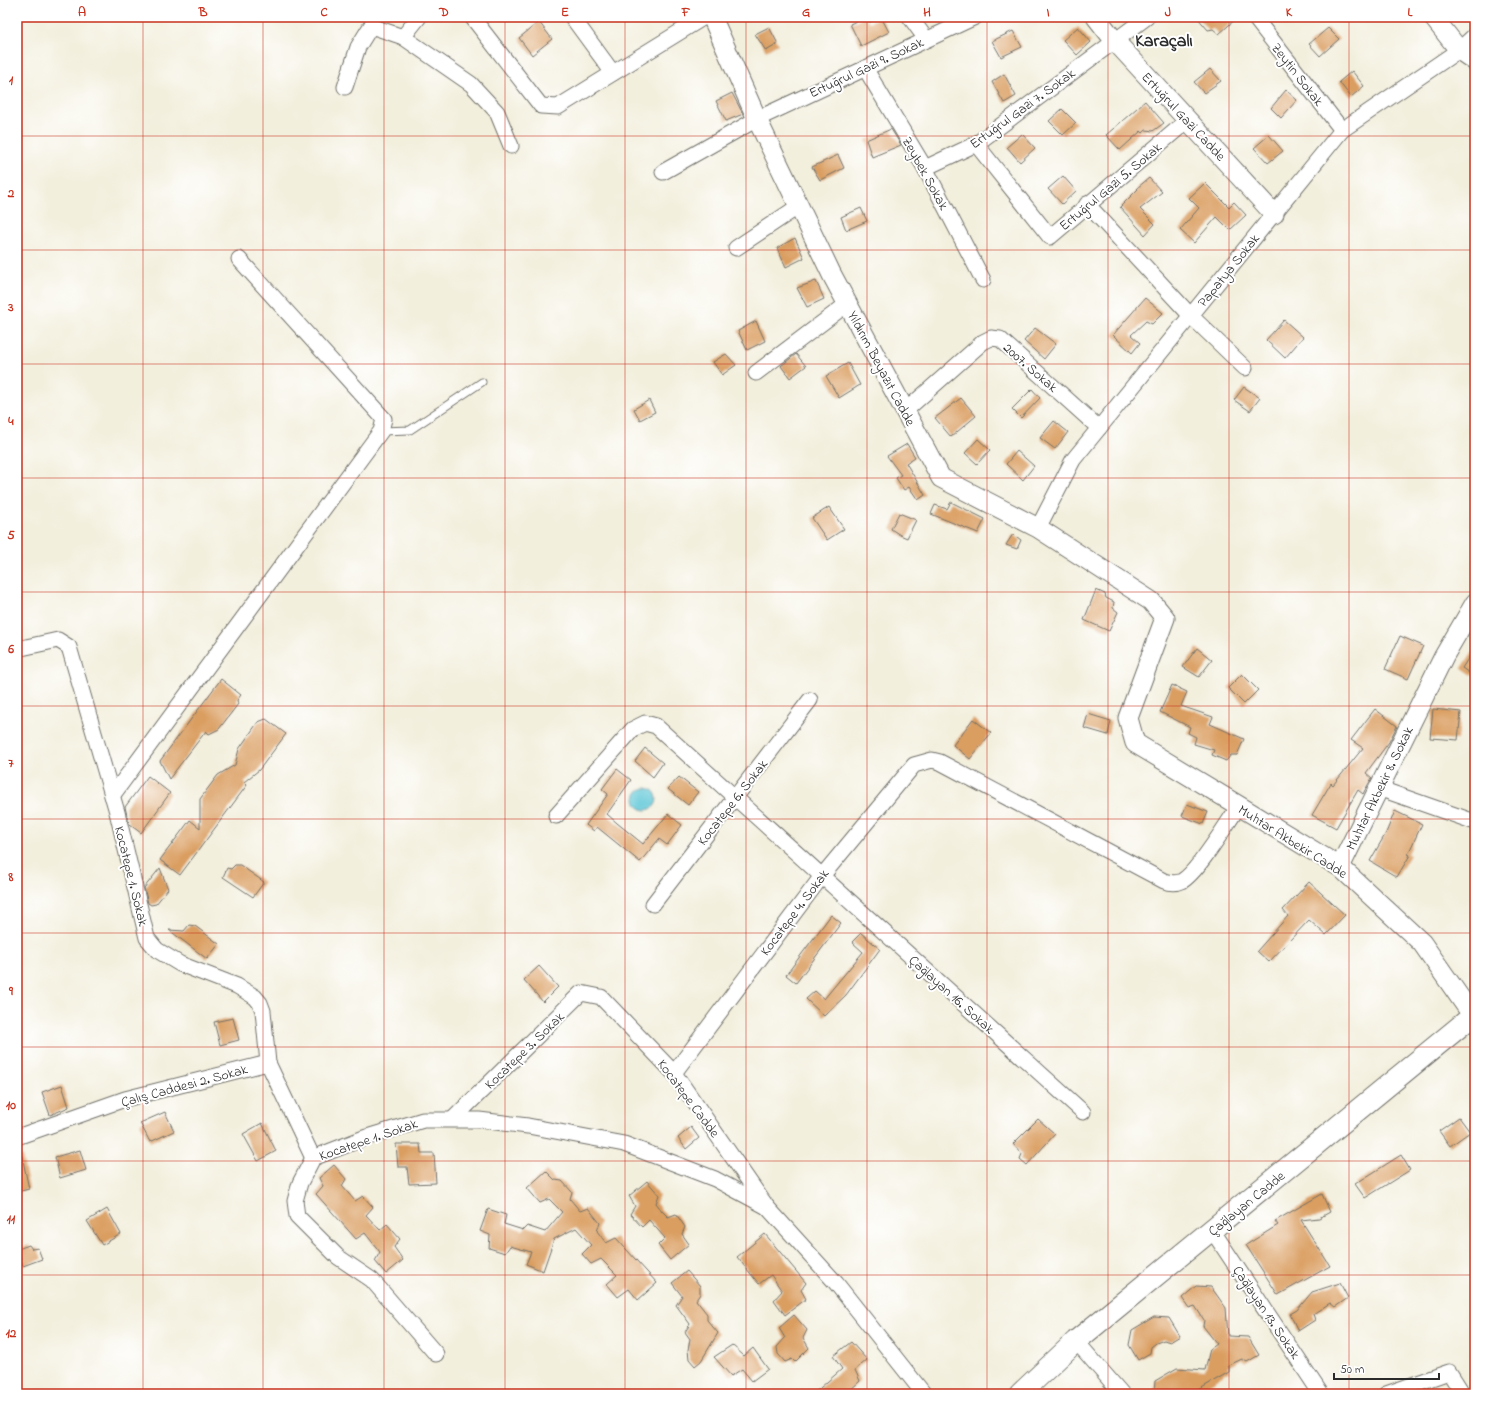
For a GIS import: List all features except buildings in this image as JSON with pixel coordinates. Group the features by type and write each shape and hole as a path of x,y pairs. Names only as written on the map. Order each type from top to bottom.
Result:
{"main road":[{"name":"Çağlayan Cadde","path":"1020,1394 1076,1341 1474,1017"}],"street":[{"path":"403,37 419,17"},
{"path":"472,17 541,106 558,107 704,17"},
{"path":"572,17 613,73"},
{"name":"Yıldırım Beyazıt Cadde","path":"712,17 757,119 799,206 848,304 941,478 1038,528 1151,601 1165,618 1128,718 1135,744"},
{"path":"910,17 926,39"},
{"name":"Ertuğrul Gazi 9. Sokak","path":"663,172 757,119 975,17"},
{"name":"Ertuğrul Gazi Cadde","path":"1096,17 1114,40 1274,214"},
{"name":"Ertuğrul Gazi 7. Sokak","path":"925,168 976,144 1114,40 1147,17"},
{"name":"Zeytin Sokak","path":"1254,17 1342,130"},
{"path":"1433,17 1459,50 1475,61"},
{"path":"345,87 358,47 371,26 403,37 471,84 497,112 510,146"},
{"name":"Papatya Sokak","path":"1038,528 1073,460 1342,130 1459,50 1475,34"},
{"name":"Zeybek Sokak","path":"865,68 925,168 983,280"},
{"name":"Ertuğrul Gazi 5. Sokak","path":"976,144 1050,237 1087,204 1188,120"},
{"path":"1087,204 1191,316 1245,368"},
{"path":"736,248 799,206"},
{"path":"112,796 381,431 384,419 239,259"},
{"path":"756,373 848,304"},
{"name":"2007. Sokak","path":"905,411 983,342 991,338 1000,340 1099,428"},
{"name":"Muhtar Akbekir 8. Sokak","path":"1340,867 1444,656 1475,603"},
{"name":"Kocatepe 1. Sokak","path":"17,649 58,640 69,647 112,796 147,938 158,950 180,964 237,986 255,996 263,1011 268,1063 313,1158 398,1127 423,1120 480,1120 528,1126 624,1144 715,1178 767,1207"},
{"name":"Kocatepe 6. Sokak","path":"653,904 810,700"},
{"name":"Çağlayan 16. Sokak","path":"556,816 633,729 645,724 656,726 1083,1112"},
{"name":"Muhtar Akbekir Cadde","path":"1135,744 1340,867 1422,943 1474,1017"},
{"name":"Kocatepe 4. Sokak","path":"674,1073 822,876 914,764 932,760 940,762 1164,881 1173,883 1181,882 1196,868 1239,806"},
{"path":"1378,788 1475,822"},
{"name":"Kocatepe 3. Sokak","path":"453,1119 581,993 601,997"},
{"name":"Kocatepe Cadde","path":"601,997 674,1073 767,1207"},
{"name":"Çalış Caddesi 2. Sokak","path":"17,1137 125,1099 268,1063"},
{"path":"313,1158 300,1184 295,1201 297,1216 338,1257 372,1280 436,1354"},
{"path":"767,1207 836,1283 924,1394"},
{"name":"Çağlayan 13. Sokak","path":"1212,1230 1321,1394"},
{"path":"1076,1341 1122,1394"},
{"path":"1386,1394 1449,1372 1463,1394"}],"lane":[{"path":"381,431 410,430 482,382"}],"water":[{"path":"646,788 654,791 657,799 654,807 646,810 638,807 635,799 638,791"}],"district":[{"name":"Karaçalı","path":"1164,40"}]}
